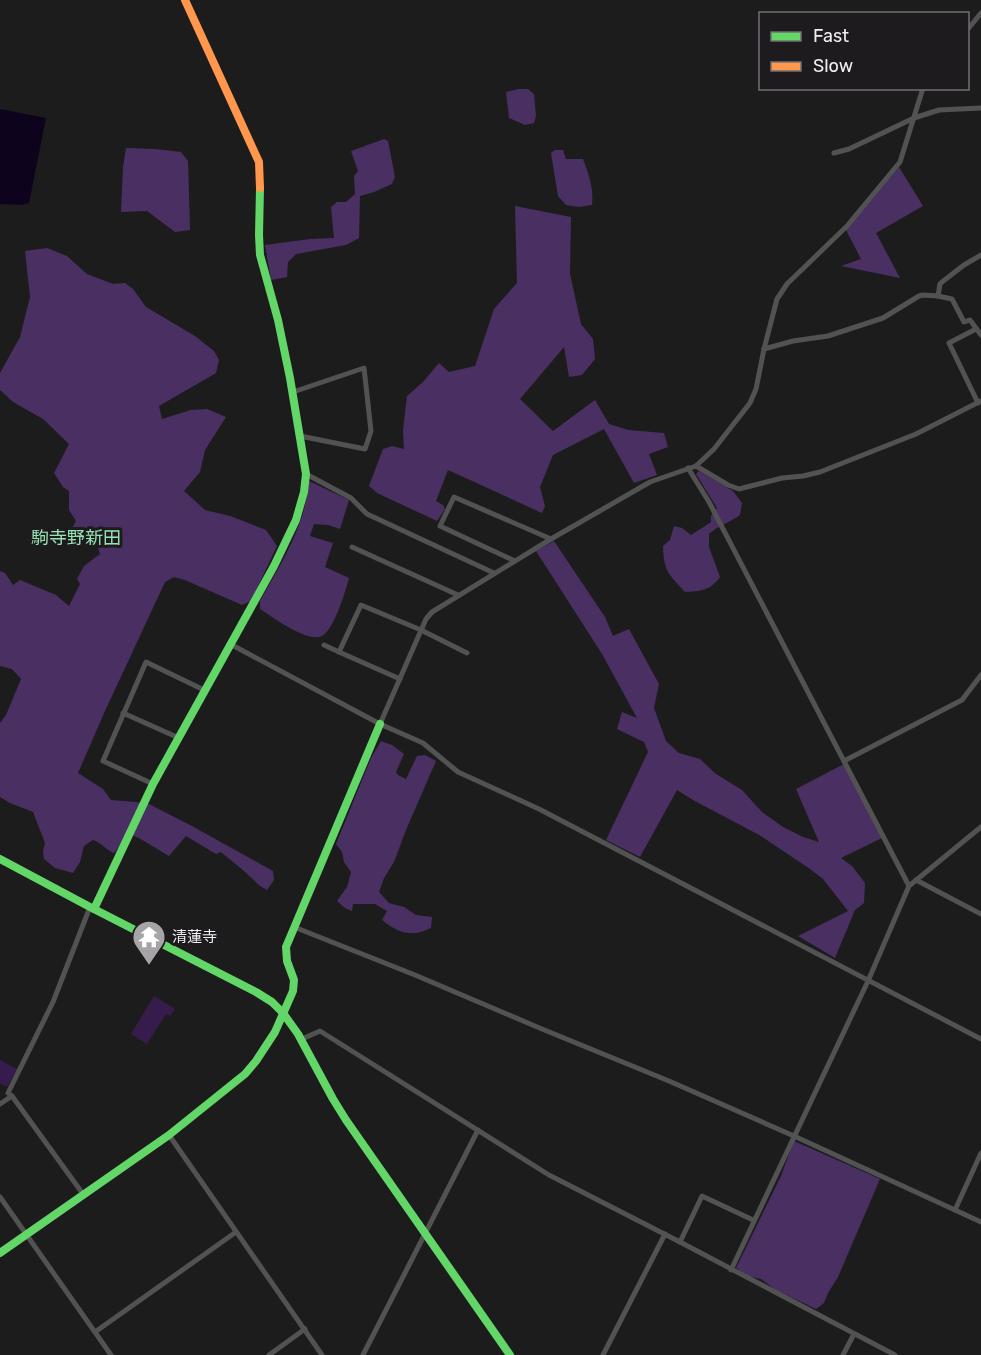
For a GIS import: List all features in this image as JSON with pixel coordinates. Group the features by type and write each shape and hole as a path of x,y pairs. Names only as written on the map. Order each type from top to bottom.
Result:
{"street":[{"path":"0,1104 10,1094 53,1002 92,908 153,784 274,566 296,520 304,492 306,474 293,392 278,320 260,252 261,178 259,162 185,0"},
{"path":"969,28 981,13"},
{"path":"0,1254 169,1135 245,1074 256,1061 275,1032 293,991 294,980 287,960 286,947 426,620 432,612 458,595 551,539 650,482 696,466 714,449 750,403 756,389 777,299 788,284 847,226 900,162 922,90"},
{"path":"834,153 849,149 914,118 939,110 981,108"},
{"path":"938,296 942,282 981,255"},
{"path":"764,349 845,331 888,316 923,295 952,299 964,322 970,320 981,335"},
{"path":"696,466 739,489 820,472 916,434 979,402 949,343 976,329"},
{"path":"293,392 364,368 371,431 365,449 300,436"},
{"path":"688,468 710,502 909,886"},
{"path":"306,474 351,498 367,513 494,573"},
{"path":"515,561 440,526 453,497 551,539"},
{"path":"352,547 458,595"},
{"path":"339,652 361,604 467,653"},
{"path":"232,645 380,724 423,743 458,772 539,809 981,1039"},
{"path":"324,645 400,679"},
{"path":"153,784 103,761 146,662 204,690"},
{"path":"844,761 963,700 981,675"},
{"path":"123,713 179,738"},
{"path":"731,1270 868,981 909,886 981,827"},
{"path":"0,859 272,1002 300,1037 346,1120 510,1355"},
{"path":"916,880 981,914"},
{"path":"294,927 669,1081 981,1222"},
{"path":"275,1032 291,1030 300,1037"},
{"path":"300,1037 320,1031 549,1175 895,1355"},
{"path":"0,1089 10,1094 83,1194"},
{"path":"363,1355 478,1130"},
{"path":"169,1135 322,1355"},
{"path":"955,1210 981,1153"},
{"path":"680,1242 702,1196 753,1220"},
{"path":"0,1197 111,1355"},
{"path":"95,1332 236,1232"},
{"path":"603,1355 665,1234"},
{"path":"269,1355 305,1329"},
{"path":"843,1355 854,1334"}],"shaded area":[{"path":"528,89 534,94 536,116 534,123 525,125 509,118 506,92"},
{"path":"0,109 46,118 29,203 22,205 0,204"},
{"path":"384,139 388,141 395,177 392,184 360,196 359,238 346,245 296,254 288,262 287,277 271,280 265,245 334,238 331,207 337,202 346,202 355,194 354,176 358,171 351,151"},
{"path":"126,148 181,152 188,161 190,230 175,232 147,211 121,212"},
{"path":"555,150 563,150 566,159 583,159 590,182 592,205 579,207 566,205 558,196 551,153"},
{"path":"899,167 923,206 876,233 900,278 841,266 861,259 846,230"},
{"path":"515,206 571,217 570,274 581,324 593,339 595,359 582,375 569,377 564,347 520,399 553,431 595,400 609,424 628,430 664,433 668,447 649,454 657,475 634,483 604,429 553,455 540,487 545,506 542,513 448,470 436,501 445,509 437,521 377,493 369,486 383,449 392,446 404,449 403,430 407,396 439,363 449,372 475,366 494,309 517,283"},
{"path":"47,248 67,256 87,274 113,284 125,283 133,289 146,307 195,336 214,351 219,360 216,373 159,406 162,419 191,410 207,409 226,417 205,450 200,472 184,491 205,510 230,516 266,530 277,546 251,601 242,605 185,580 174,577 165,582 78,773 103,789 111,800 147,803 273,871 274,880 267,890 221,852 216,854 186,836 169,856 127,833 114,853 93,840 84,846 80,862 73,873 55,868 44,859 45,843 33,812 0,797 0,723 6,715 21,679 12,669 0,666 0,571 5,573 13,585 20,580 56,595 69,606 80,584 77,579 84,566 100,554 96,542 72,528 76,521 69,510 69,491 63,487 54,473 69,444 43,419 13,402 0,390 0,373 20,337 30,297 25,251"},
{"path":"699,471 733,491 742,503 740,515 709,534 709,547 720,577 708,588 685,592 668,572 664,561 663,546 670,540 674,526 682,528 691,535 711,522 711,516 717,508 696,474"},
{"path":"309,481 349,500 340,529 314,524 310,536 333,543 325,567 349,578 331,626 322,636 316,637 299,633 260,609 260,601 287,553 300,522"},
{"path":"554,541 605,617 613,636 629,629 659,684 654,708 666,741 679,753 700,759 716,774 742,790 762,812 783,827 819,842 796,789 844,764 882,838 841,858 852,866 865,883 864,903 855,910 835,958 798,936 848,911 823,879 761,836 677,790 640,857 606,840 648,752 644,742 617,729 622,712 637,718 602,654 536,551"},
{"path":"381,741 392,745 404,754 396,772 406,779 417,756 425,755 436,761 379,892 389,903 404,907 416,915 432,917 431,928 418,933 405,933 382,920 387,911 375,904 353,904 352,911 337,901 347,887 351,872 336,844 371,758"},
{"path":"154,996 175,1009 170,1016 166,1014 147,1044 131,1034"},
{"path":"0,1060 17,1069 7,1087 0,1083"},
{"path":"794,1141 880,1179 838,1277 824,1303 816,1309 736,1268 781,1176"}],"traffic: fast":[{"path":"94,909 153,784 274,566 296,520 304,492 306,474 290,378 278,320 260,255 260,188"},
{"path":"0,1253 169,1135 245,1074 256,1061 275,1032 293,991 294,980 287,961 286,947 380,724"},
{"path":"0,859 272,1002 298,1034 346,1120 510,1355"}],"traffic: slow":[{"path":"185,0 259,162 260,188"}],"place":[{"name":"清蓮寺","path":"149,966"}],"district":[{"name":"駒寺野新田","path":"76,538"}]}
